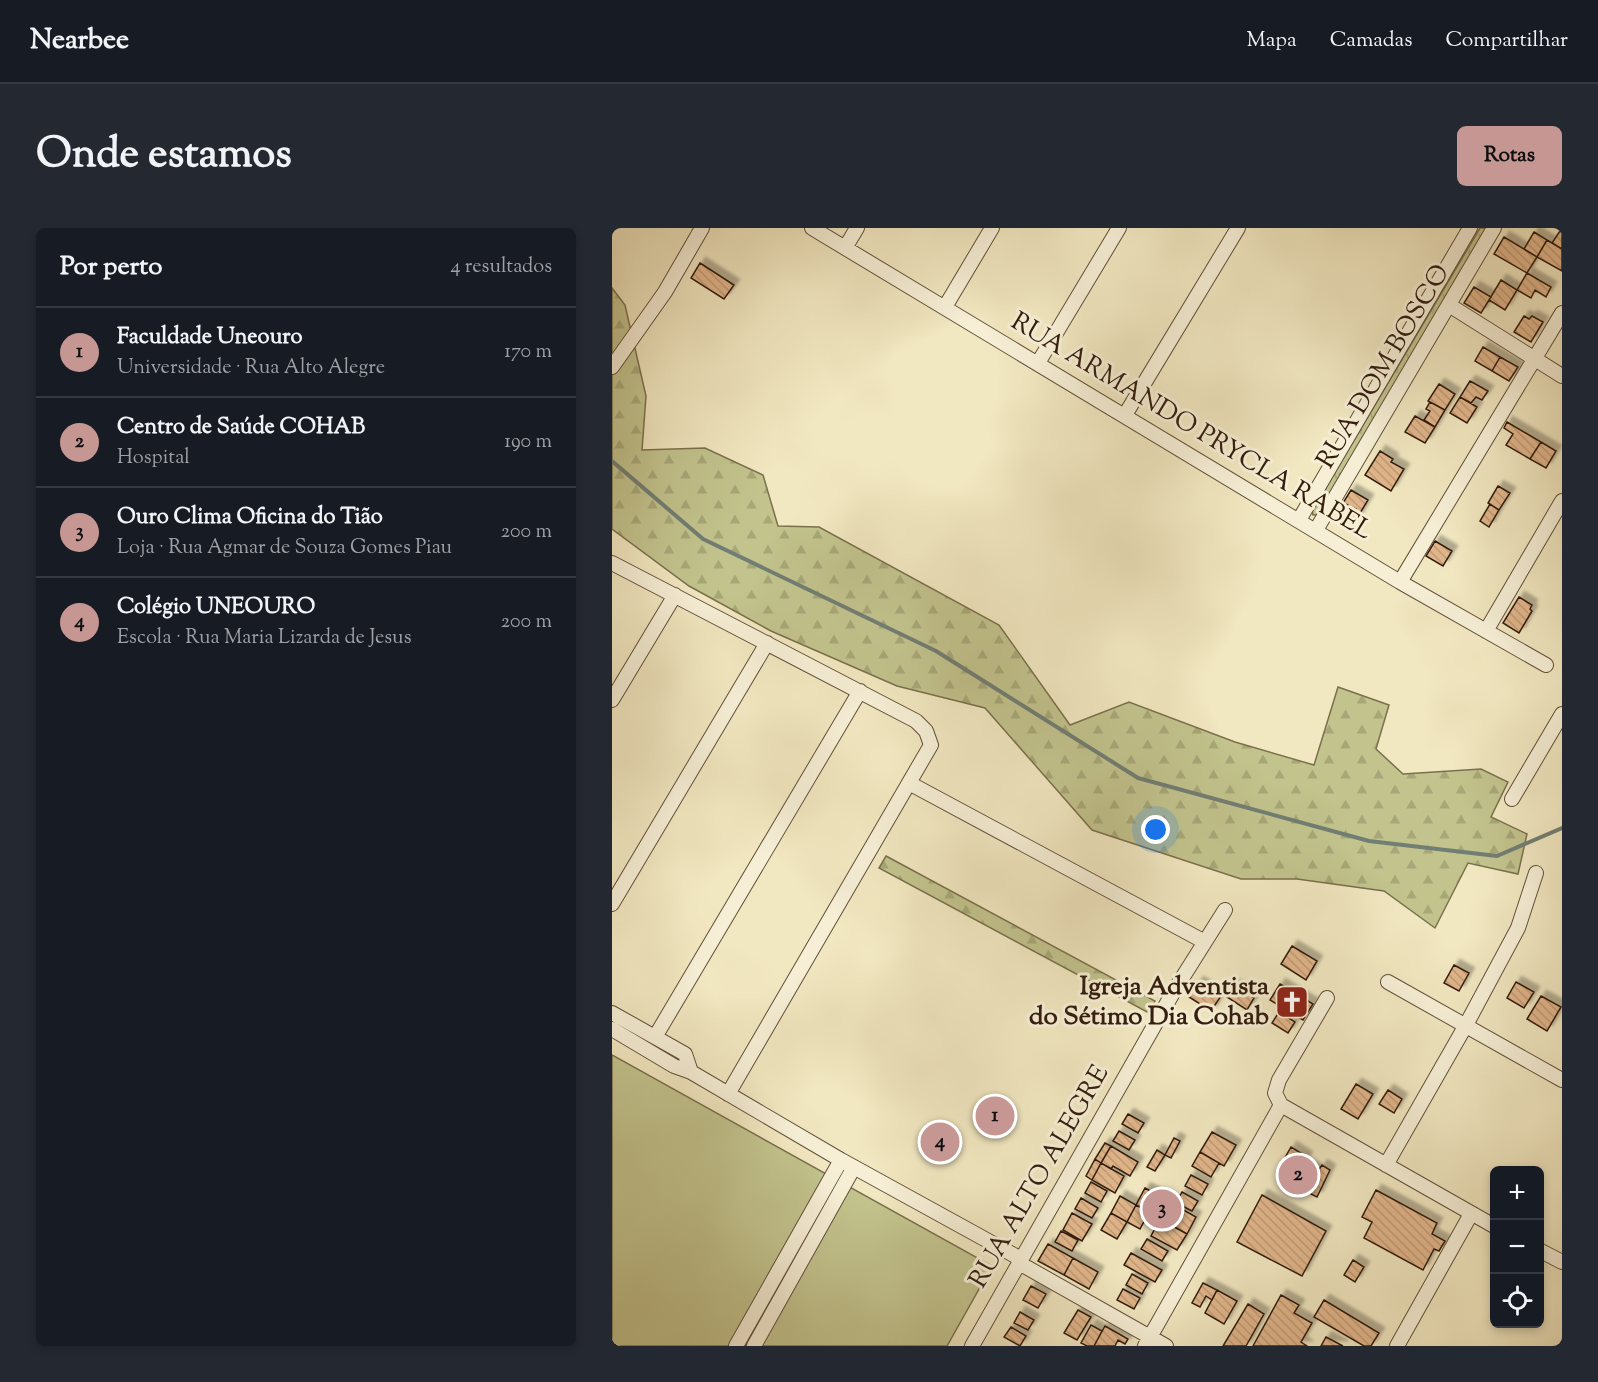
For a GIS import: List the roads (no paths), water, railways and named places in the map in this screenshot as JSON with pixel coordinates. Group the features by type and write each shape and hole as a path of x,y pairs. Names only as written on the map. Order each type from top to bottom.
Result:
{"street":[{"path":"612,368 665,292 702,228"},
{"name":"RUA ARMANDO PRYCLA RABEL","path":"812,228 1400,582 1546,665"},
{"path":"845,248 857,228"},
{"path":"945,307 992,228"},
{"path":"1038,363 1119,228"},
{"path":"1125,415 1238,228"},
{"name":"RUA DOM BOSCO","path":"1299,520 1470,228"},
{"name":"RUA DOM BOSCO","path":"1316,530 1494,228"},
{"path":"1449,305 1562,376"},
{"path":"1400,582 1562,313"},
{"path":"1485,632 1562,501"},
{"path":"612,562 916,721 930,737 931,745 728,1094"},
{"path":"612,700 675,595"},
{"path":"612,904 767,643"},
{"path":"655,1037 860,691"},
{"path":"1512,799 1562,714"},
{"path":"909,783 1205,942"},
{"path":"1386,1165 1518,928 1536,873"},
{"name":"RUA ALTO ALEGRE","path":"972,1346 1174,991 1226,910"},
{"path":"1388,982 1562,1080"},
{"path":"1327,998 1279,1080 1275,1093 1281,1105 1490,1224"},
{"path":"612,1013 685,1054 691,1072"},
{"path":"612,1029 1020,1261 1148,1342 1166,1346"},
{"path":"1148,1342 1281,1105"},
{"path":"736,1346 848,1163"},
{"path":"754,1346 848,1163"},
{"path":"1397,1346 1472,1214"},
{"path":"1544,1253 1562,1262"}],"waterway":[{"path":"612,461 703,539 936,651 1138,778 1369,841 1497,856 1562,828"}],"place":[{"name":"Igreja Adventista do Sétimo Dia Cohab","path":"1292,1002"},
{"name":"Faculdade Uneouro","path":"995,1116"},
{"name":"Colégio UNEOURO","path":"940,1142"},
{"name":"Centro de Saúde COHAB","path":"1298,1175"},
{"name":"Ouro Clima Oficina do Tião","path":"1162,1209"}]}
